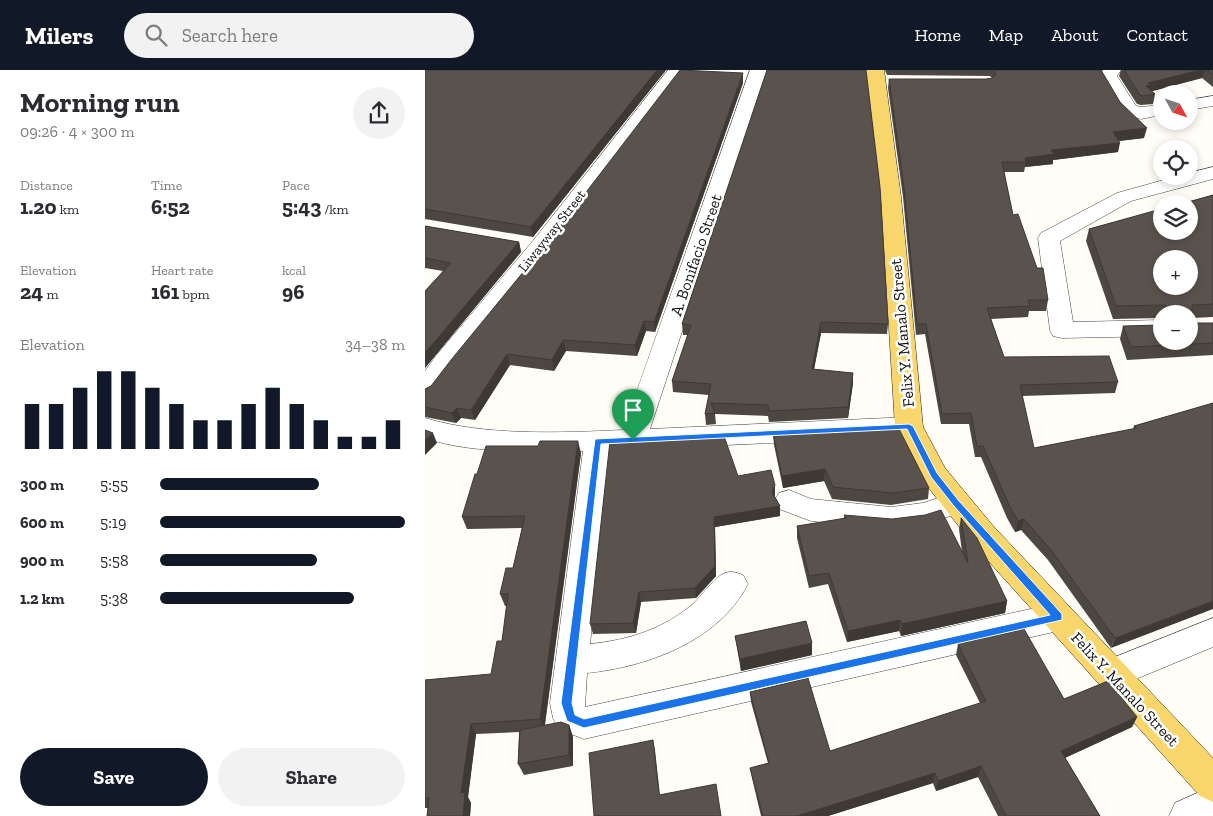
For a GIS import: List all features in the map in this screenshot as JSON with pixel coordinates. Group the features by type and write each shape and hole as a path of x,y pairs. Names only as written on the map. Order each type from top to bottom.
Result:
{"main road":[{"name":"Felix Y. Manalo Street","path":"882,78 909,426 934,475 956,503 1058,617 1213,784"}],"street":[{"path":"1112,70 1108,76 1129,110 1141,113 1153,111"},
{"name":"Liwayway Street","path":"425,390 444,363 683,71"},
{"name":"A. Bonifacio Street","path":"633,440 751,74"},
{"path":"1198,104 1213,101"},
{"path":"1153,328 1061,330 1049,238 1124,197 1213,173"},
{"path":"513,243 540,248"},
{"path":"425,428 441,433 487,440 597,441 909,426"},
{"path":"597,441 567,703 571,718 584,723 1058,617"},
{"path":"789,501 801,508 811,510 891,518 923,514 956,503"},
{"path":"571,660 605,658 635,652 670,638 689,626 710,608 731,584"},
{"path":"1112,674 1213,632"},
{"path":"1188,816 1213,804"}],"building":[{"path":"425,70 657,70 531,227 425,209"},
{"path":"680,70 743,73 654,322 644,321 635,345 563,340 552,360 507,354 471,410 457,408 452,413 425,407 425,389 431,386 547,243"},
{"path":"767,70 866,70 880,187 888,324 821,322 812,369 853,373 848,407 769,411 768,405 711,403 715,413 705,414 711,384 672,381 691,325 682,324"},
{"path":"993,70 1101,70 1120,102 1147,128 1113,132 1120,143 1051,150 1054,154 1025,158 1026,162 1002,162 1013,215 1018,214 1037,268 1043,268 1048,300 1028,300 1030,306 987,308 1004,357 1109,356 1118,382 1020,385 1034,448 1137,428 1134,426 1213,403 1213,601 1115,638 1051,550 1024,519 1018,521 983,446 977,446 971,413 942,414 926,324 917,324 904,187 889,79 986,79 992,78 996,74"},
{"path":"1124,70 1200,70 1148,83 1151,85 1146,86 1153,94 1140,95"},
{"path":"1213,195 1213,304 1116,306 1089,229 1153,211 1153,240 1198,240 1198,199"},
{"path":"425,226 519,242 425,353 425,291 451,263 425,258"},
{"path":"1198,323 1213,323 1213,343 1198,344"},
{"path":"1153,325 1153,346 1131,347 1123,326"},
{"path":"898,427 929,488 892,493 833,487 825,469 782,476 773,433 844,430 844,433 860,429"},
{"path":"425,430 433,433 425,440"},
{"path":"724,436 738,476 771,470 775,485 772,492 780,506 714,517 715,566 695,588 639,592 633,623 590,624 610,441"},
{"path":"540,441 578,441 540,719 471,724 461,793 465,792 463,816 427,816 429,798 425,798 425,680 491,674 497,641 502,641 508,594 500,594 506,568 513,568 525,516 462,517 486,446 538,446"},
{"path":"941,510 968,563 961,518 977,538 1007,601 902,624 900,620 848,631 829,573 809,576 797,526 846,518 844,515 892,519 925,515"},
{"path":"806,621 812,643 740,659 735,636"},
{"path":"1024,629 1064,699 1108,681 1137,717 1061,751 1100,816 1006,816 981,766 938,781 935,773 797,816 763,816 750,768 769,763 750,692 808,678 830,751 986,701 958,644"},
{"path":"561,722 569,725 569,755 518,764 520,730"},
{"path":"653,740 659,795 716,784 721,816 594,816 589,753"}],"route":[{"path":"909,426 934,475 983,535 1058,617 584,723 571,718 567,703 597,441 633,440 909,426"}]}
